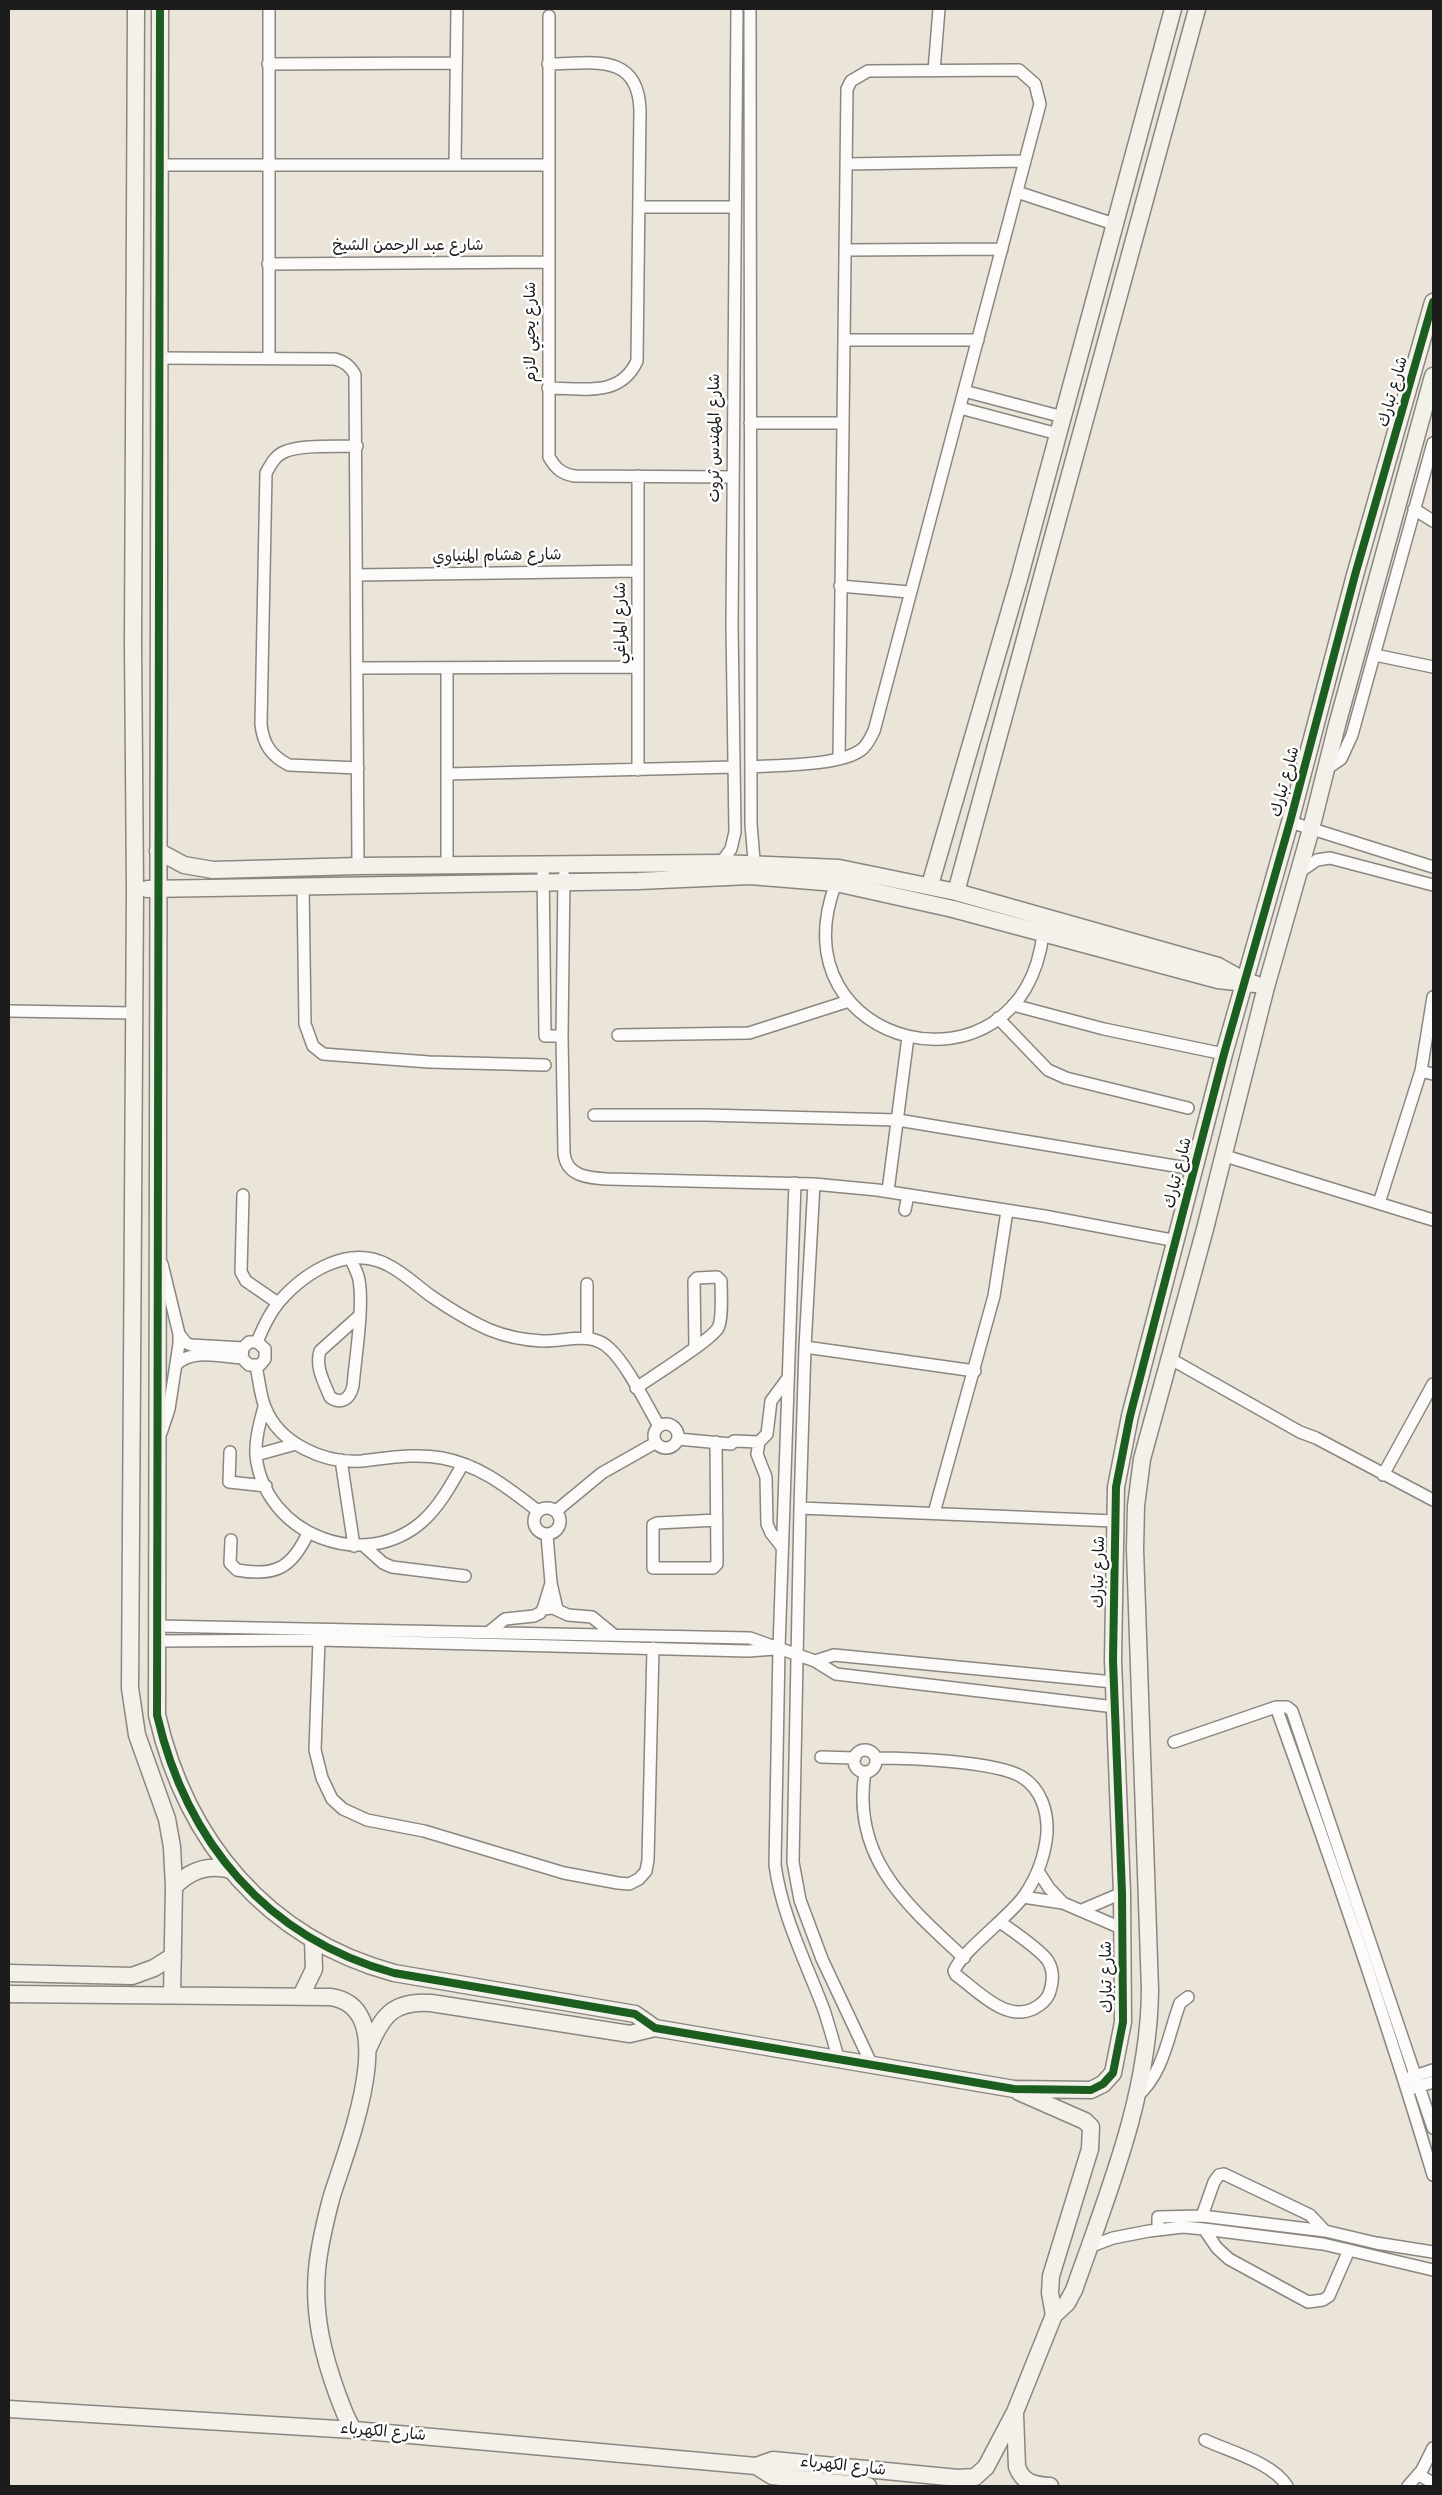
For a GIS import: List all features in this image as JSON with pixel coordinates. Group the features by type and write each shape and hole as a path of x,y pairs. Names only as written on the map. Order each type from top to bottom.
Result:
{"street":[{"path":"136,9 133,643 135,890 130,1696 137,1735 170,1830 174,1887 172,1995"},
{"path":"160,9 159,1126 156,1450 157,1715 164,1746 179,1788 203,1833 231,1870 265,1904 313,1940 358,1961 394,1972 636,2014 655,2028"},
{"path":"269,9 269,358"},
{"path":"455,165 456,9"},
{"name":"شارع المهندس ثروت","path":"721,863 731,849 735,832 732,477 737,9"},
{"path":"750,9 751,833 755,870"},
{"path":"934,70 939,9"},
{"path":"930,885 1063,416 1173,9"},
{"path":"956,892 1197,9"},
{"name":"شارع يحيي لازم","path":"549,16 549,457 555,467 564,474 576,476 732,477"},
{"path":"268,64 456,63"},
{"path":"548,64 610,64 621,68 637,86 640,110 637,361 631,372 622,382 610,387 548,388"},
{"path":"751,766 801,764 839,759 861,750 869,742 874,731 909,592 960,408 1040,104 1039,94 1028,76 1019,70 868,71 852,81 846,99 847,164 842,424 839,759"},
{"path":"847,164 1026,161"},
{"path":"160,165 548,165"},
{"path":"1017,192 1114,224"},
{"path":"639,207 734,207"},
{"path":"845,250 1002,249"},
{"name":"شارع عبد الرحمن الشيخ","path":"268,264 548,262"},
{"path":"1097,287 1120,294"},
{"name":"شارع تبارك","path":"1014,2090 1091,2090 1103,2084 1113,2074 1123,2022 1122,1893 1113,1682 1113,1560 1116,1488 1130,1416 1177,1241 1193,1169 1290,822 1355,575 1433,302"},
{"path":"844,340 978,340"},
{"path":"159,358 335,359 351,367 355,375 357,446 358,866"},
{"name":"شارع تبارك","path":"986,2468 1015,2412 1054,2315 1071,2296 1113,2183 1136,2097 1150,2016 1136,1562 1136,1506 1142,1459 1205,1229 1231,1118 1266,987 1311,829 1325,770 1433,376"},
{"path":"964,391 1063,416"},
{"path":"960,408 1058,434"},
{"path":"750,423 842,424"},
{"path":"1325,770 1337,764 1346,751 1433,443"},
{"path":"357,446 300,448 284,452 273,460 266,473 261,724 266,744 276,756 289,765 358,768"},
{"path":"733,453 750,454"},
{"name":"شارع المراغي","path":"638,476 638,770"},
{"path":"1423,481 1433,488"},
{"path":"1414,509 1433,521"},
{"name":"شارع هشام المنياوي","path":"357,576 638,571"},
{"path":"840,586 909,592"},
{"path":"133,643 160,642"},
{"path":"1374,654 1433,667"},
{"path":"357,668 638,666"},
{"path":"447,668 447,866"},
{"path":"447,774 734,767"},
{"path":"1290,822 1433,866"},
{"path":"735,832 751,833"},
{"path":"158,850 184,865 212,870 358,866 721,863 836,883 944,907 1218,980 1246,981 1266,987"},
{"path":"1297,874 1317,860 1330,858 1433,885"},
{"path":"563,864 562,1036 564,1160 572,1171 587,1177 607,1180 795,1183 888,1191 1177,1241"},
{"path":"543,865 545,1036 562,1036"},
{"path":"135,890 303,885 564,882 755,870 839,868 930,885 956,892 1218,966 1246,981"},
{"path":"836,883 827,907 824,931 826,955 832,971 849,1000 871,1021 908,1037 928,1040 958,1037 972,1033 998,1018 1013,1006 1023,994 1037,966 1043,934"},
{"path":"303,885 305,1024 313,1046 323,1054 429,1062 545,1065"},
{"path":"1380,1203 1421,1071 1433,997"},
{"path":"618,1035 749,1033 849,1000"},
{"path":"1013,1006 1104,1029 1224,1054"},
{"path":"9,1010 133,1014"},
{"path":"998,1018 1048,1070 1066,1078 1188,1108"},
{"path":"888,1191 908,1037"},
{"path":"1421,1071 1433,1074"},
{"path":"1208,1113 1231,1118"},
{"path":"594,1115 705,1115 898,1120 1193,1169"},
{"path":"133,1126 159,1126"},
{"path":"1222,1155 1433,1220"},
{"path":"795,1183 782,1547 775,1842 778,1889 824,2012 838,2058"},
{"path":"814,1184 805,1347 800,1508 799,1656 792,1836 794,1875 800,1900 822,1959 871,2063"},
{"path":"243,1195 241,1272 250,1284 278,1302"},
{"path":"906,1210 908,1195"},
{"path":"934,1514 994,1296 1007,1211"},
{"path":"156,1450 169,1409 179,1334 157,1249"},
{"path":"350,1258 358,1277 359,1316 352,1392 345,1400 334,1400 330,1397 318,1365 320,1351 359,1316"},
{"path":"257,1342 266,1321 278,1302 311,1273 330,1263 350,1258 371,1259 388,1264 464,1318 508,1336 544,1341 587,1338 602,1342 611,1349 659,1426"},
{"path":"636,1388 695,1348 720,1326 721,1281 717,1276 696,1278 694,1281 695,1348"},
{"path":"587,1284 587,1338"},
{"path":"179,1334 186,1343 191,1345 242,1353"},
{"path":"249,1342 257,1342 263,1345 266,1356 263,1362 256,1366 249,1365 242,1353 249,1342"},
{"path":"805,1347 974,1371"},
{"path":"176,1365 181,1359 191,1356 242,1353"},
{"path":"1169,1358 1215,1386 1433,1500"},
{"path":"256,1366 264,1407 283,1433 296,1444 311,1452 341,1460 422,1455 463,1464 486,1473 538,1511"},
{"path":"782,1547 771,1533 767,1524 766,1477 758,1458 757,1450 759,1442 767,1434 771,1401 788,1378"},
{"path":"1383,1475 1433,1384"},
{"path":"264,1407 258,1428 256,1455 266,1486 284,1514 308,1533 321,1539 359,1546 392,1567 465,1576"},
{"path":"664,1424 674,1427 678,1439 676,1443 668,1448 663,1448 655,1443 653,1434 659,1426 664,1424"},
{"path":"678,1439 731,1444 751,1451 758,1458"},
{"path":"731,1444 734,1441 759,1442"},
{"path":"716,1442 717,1520 715,1566 653,1568 653,1525 657,1523 717,1520"},
{"path":"556,1511 602,1473 655,1443"},
{"path":"256,1455 296,1444"},
{"path":"230,1452 230,1482 266,1486"},
{"path":"341,1460 359,1546"},
{"path":"359,1546 404,1534 424,1521 438,1505 463,1464"},
{"path":"785,1481 801,1481"},
{"path":"549,1508 556,1511 560,1518 560,1526 555,1532 540,1533 534,1525 534,1518 538,1511 549,1508"},
{"path":"800,1508 1114,1521"},
{"path":"230,1540 230,1558 233,1567 242,1570 272,1572 281,1569 290,1561 308,1533"},
{"path":"547,1534 551,1583 557,1609"},
{"path":"1113,1560 1136,1562"},
{"path":"544,1609 551,1583"},
{"path":"489,1632 505,1620 534,1616 544,1609 557,1609 568,1615 596,1619 614,1635"},
{"path":"157,1634 278,1628 750,1638 815,1660 836,1674 1114,1707"},
{"path":"278,1628 278,1641"},
{"path":"157,1634 278,1641 319,1640 748,1651 779,1648"},
{"path":"319,1640 314,1750 322,1778 332,1799 343,1809 367,1820 424,1830 564,1873 629,1884 643,1875 648,1860 653,1648"},
{"path":"815,1660 834,1655 1113,1682"},
{"path":"1113,1660 1138,1660"},
{"path":"924,1683 926,1665"},
{"path":"1174,1742 1276,1707 1288,1707 1294,1718 1433,2128"},
{"path":"1276,1707 1406,2085 1433,2175"},
{"path":"855,1758 860,1752 867,1751 876,1758 951,1762 1002,1770 1021,1776 1032,1785 1041,1797 1046,1810 1046,1842 1038,1871 1023,1897 955,1968 955,1973 1001,2008 1014,2013 1027,2012 1039,2006 1048,1997 1052,1985 1052,1972 1047,1960 1000,1922"},
{"path":"821,1757 855,1758"},
{"path":"855,1758 857,1768 865,1772 873,1770 876,1758"},
{"path":"865,1772 862,1788 863,1820 879,1866 911,1906 964,1958"},
{"path":"159,1797 179,1788"},
{"path":"1118,1805 1142,1805"},
{"path":"174,1887 186,1876 200,1869 216,1867 231,1870"},
{"path":"1038,1871 1049,1888 1063,1903"},
{"path":"1082,1910 1122,1893"},
{"path":"1023,1897 1063,1903 1121,1928"},
{"path":"301,1996 312,1979 314,1969 313,1940"},
{"path":"9,1973 132,1976 154,1968 173,1956"},
{"path":"9,1994 301,1996 339,1998 354,2006 363,2020 368,2051"},
{"path":"1136,2097 1152,2081 1162,2060 1180,2003 1188,1996"},
{"path":"354,2430 347,2420 325,2360 318,2324 316,2288 322,2237 331,2200 360,2106 368,2051 380,2023 386,2016 393,2009 412,2002 431,2003 630,2034 655,2028 871,2063 1014,2090 1084,2121 1091,2128 1090,2149 1051,2276 1050,2293 1054,2315"},
{"path":"1406,2085 1418,2081 1433,2070"},
{"path":"1418,2081 1433,2082"},
{"path":"1202,2216 1214,2182 1219,2175 1224,2174 1310,2215 1325,2231"},
{"path":"1158,2230 1158,2217 1202,2216 1325,2231 1376,2243 1433,2252"},
{"path":"1089,2247 1112,2238 1184,2227 1322,2244 1433,2270"},
{"path":"1204,2229 1217,2248 1229,2259 1308,2302 1323,2300 1329,2296 1349,2250"},
{"name":"شارع الكهرباء","path":"9,2409 354,2430 756,2466 773,2460 968,2479 975,2477 986,2468"},
{"name":"شارع تبارك","path":"1015,2412 1017,2467 1020,2475 1030,2483 1050,2486"},
{"path":"1205,2440 1269,2468 1279,2475 1287,2486"},
{"path":"1408,2486 1419,2475 1433,2448"},
{"name":"شارع الكهرباء","path":"756,2466 772,2476 868,2486"},
{"path":"1419,2475 1433,2484"}],"cycle path":[{"path":"160,9 157,1715 170,1761 188,1804 211,1843 238,1878 270,1909 307,1936 348,1957 394,1973 635,2014 655,2028 1014,2089 1091,2090 1103,2084 1113,2073 1123,2022 1122,1893 1113,1660 1116,1487 1130,1416 1224,1054 1290,822 1355,575 1433,302"}]}
